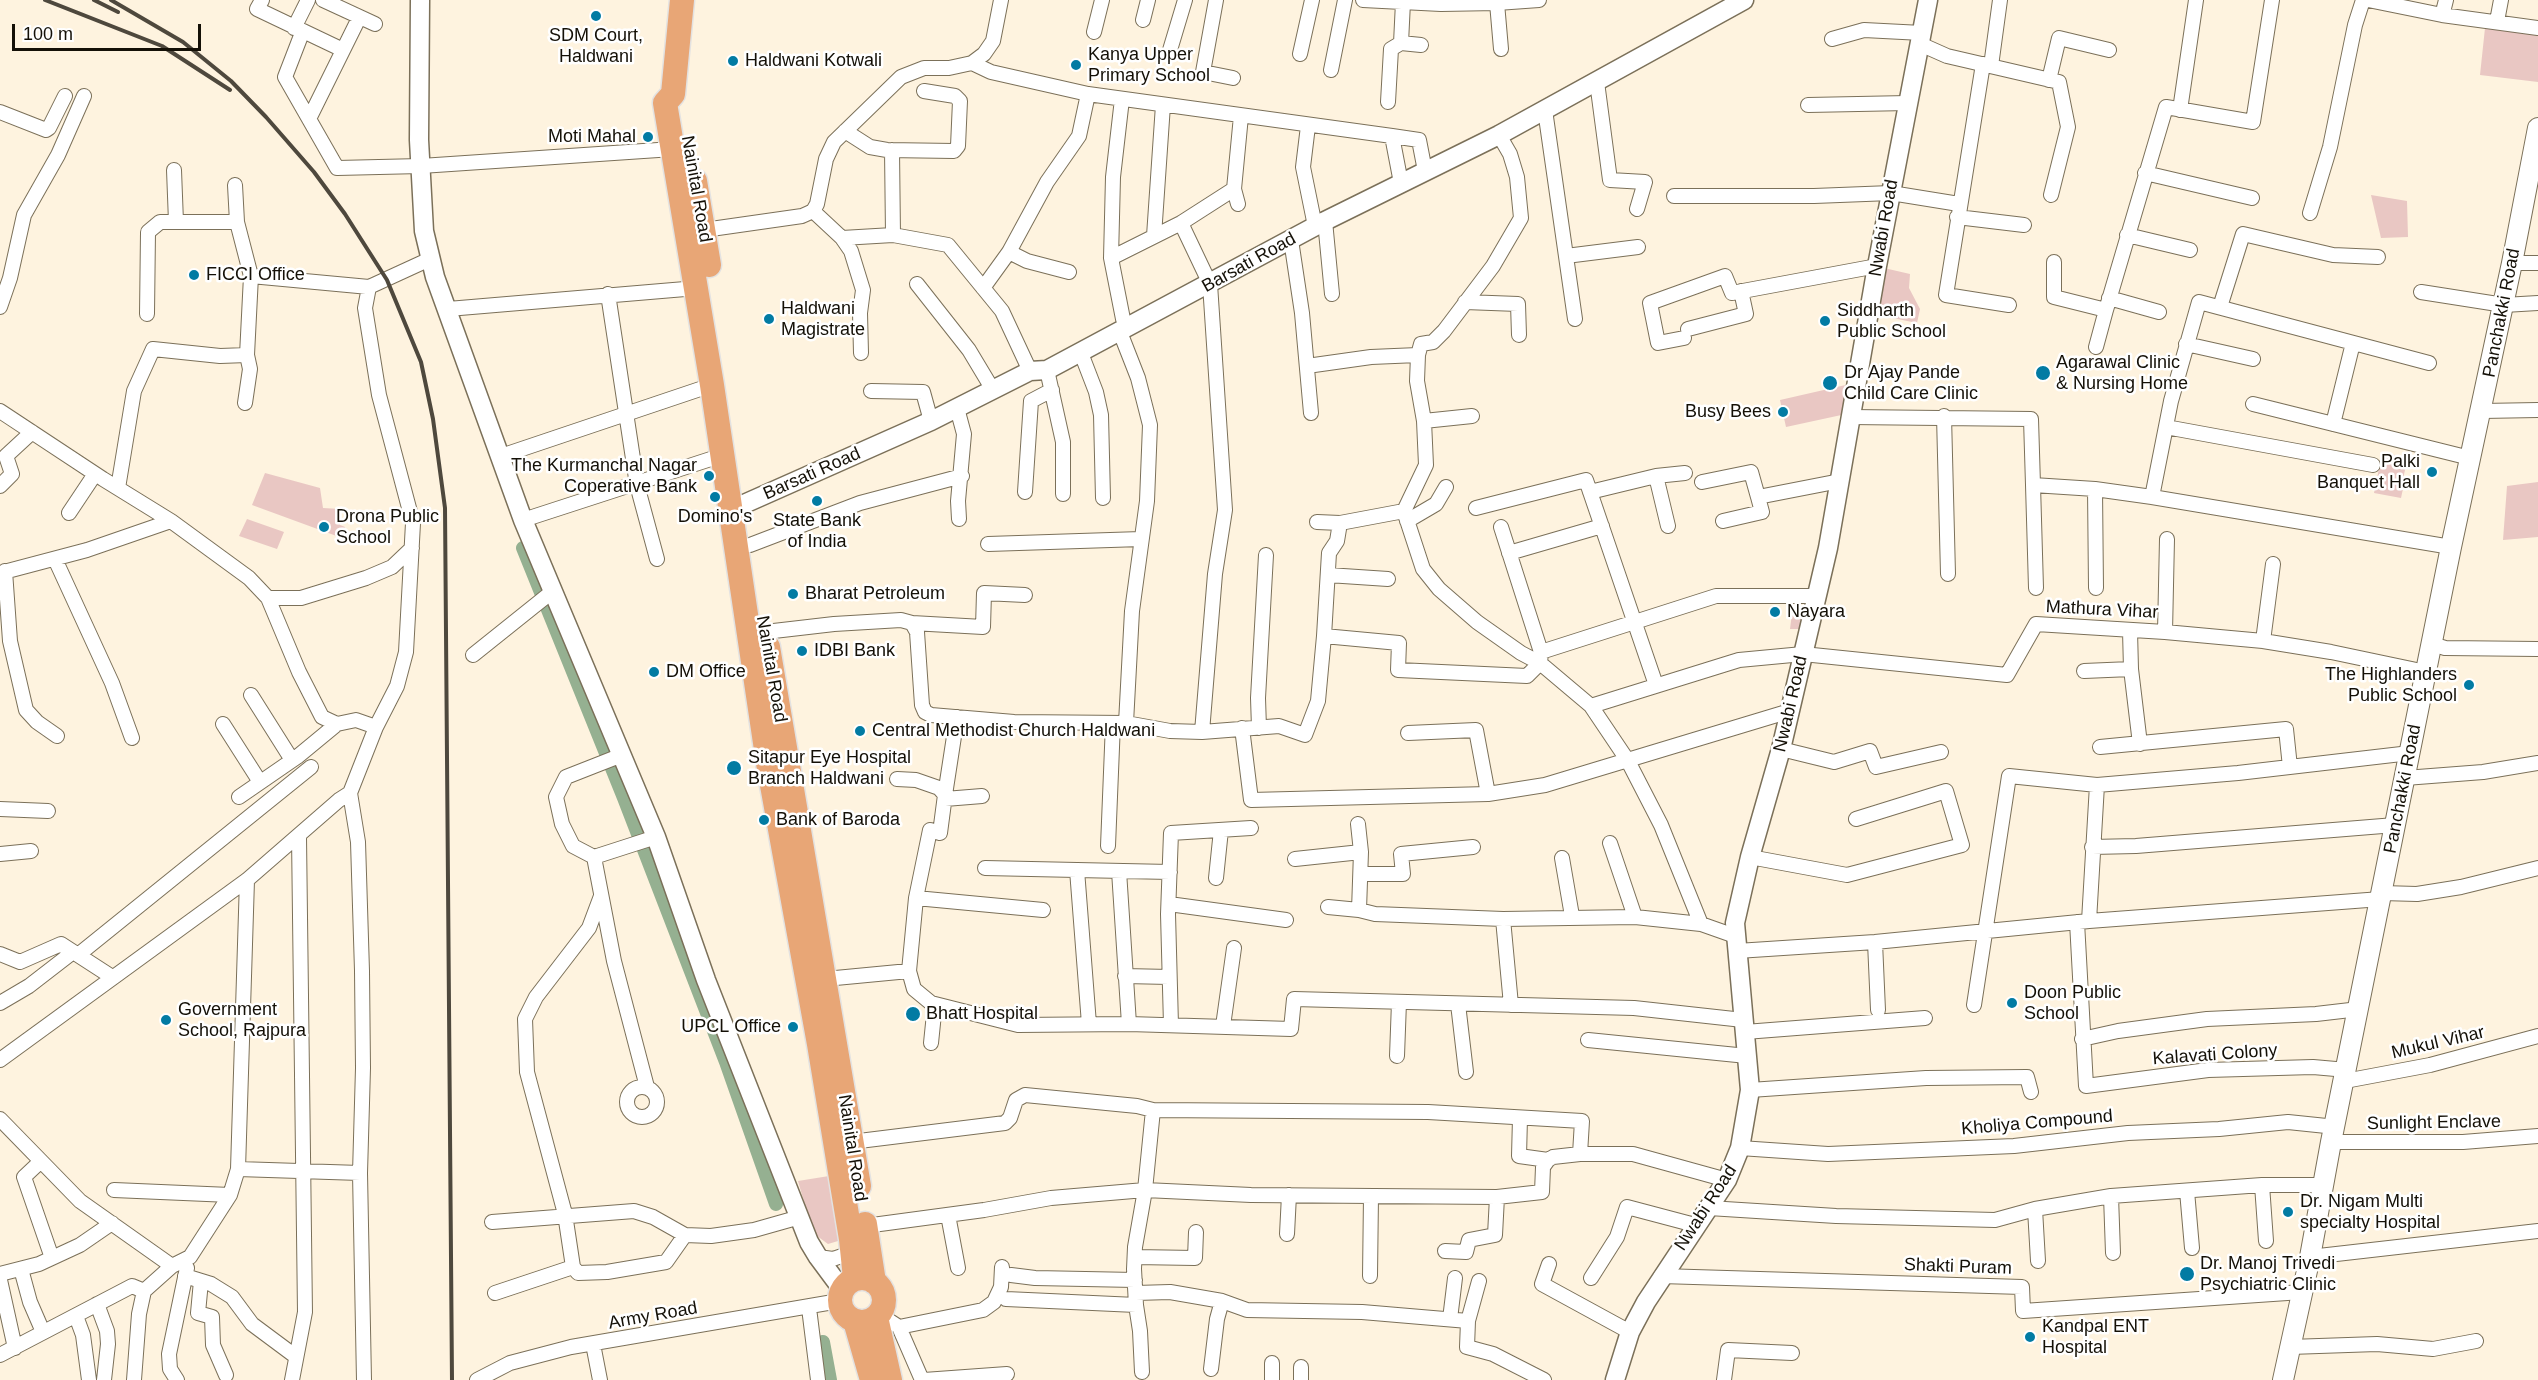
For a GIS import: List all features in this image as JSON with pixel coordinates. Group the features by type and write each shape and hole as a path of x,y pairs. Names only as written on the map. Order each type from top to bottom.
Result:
{"highway":[{"name":"Nainital Road","path":"682,0 673,94 665,103 672,149 696,231 697,288 720,383 723,455 768,763 812,952 825,979 865,1226 852,1287"},
{"name":"Nainital Road","path":"673,94 680,100 696,231 720,383 744,504 765,632 853,1252 852,1287"},
{"path":"872,1380 877,1320 883,1308 884,1295 852,1287 844,1314 877,1320"},
{"path":"877,1320 890,1380"}],"main road":[{"name":"Panchakki Road","path":"2283,1380 2310,1257 2451,548 2534,165 2538,128"}],"street":[{"path":"262,0 257,9 343,51"},
{"path":"308,0 285,77 337,168 421,166 672,149"},
{"path":"323,0 375,24"},
{"path":"420,0 419,140 424,231 430,259 523,520 552,591 612,758 706,980 800,1217 818,1257 852,1287"},
{"path":"696,231 802,216 813,211 817,204 826,159 834,142 901,77 924,68 949,68 972,63 984,54 993,41 1000,0"},
{"path":"1094,32 1102,0"},
{"path":"1143,20 1148,0"},
{"path":"1170,50 1185,0"},
{"path":"1216,0 1203,72 1233,78"},
{"path":"1300,54 1312,0"},
{"path":"1331,70 1345,0"},
{"path":"1371,0 1497,3 1539,0"},
{"name":"Barsati Road","path":"744,504 931,421 993,390 1081,353 1320,224 1499,135 1744,0"},
{"name":"Nwabi Road","path":"1616,1380 1630,1332 1661,1276 1727,1180 1740,1148 1750,1090 1735,923 1750,857 1781,749 1817,596 1840,481 1890,193 1928,0"},
{"path":"2000,0 1958,211 1946,295 2009,305"},
{"path":"2180,110 2196,0"},
{"path":"2096,347 2145,172 2166,107 2253,122 2272,0"},
{"path":"2310,213 2330,147 2355,25 2365,0 2442,15 2538,28"},
{"path":"2498,16 2500,0"},
{"path":"1401,43 1403,2"},
{"path":"1497,3 1501,49"},
{"path":"309,119 359,18"},
{"path":"1832,39 1864,30 1921,38 1947,56 2059,82 2068,127 2051,195"},
{"path":"2049,80 2059,38 2109,50"},
{"path":"1388,102 1391,49 1401,43 1421,45"},
{"path":"972,63 991,72 1088,94 1419,140 1425,171"},
{"path":"1597,82 1610,180 1645,182 1637,209"},
{"path":"845,131 870,147 892,150 954,151 957,149 960,101 955,96 924,91"},
{"path":"983,288 1009,252 1047,182 1079,135 1088,94"},
{"path":"0,112 46,129 49,128 64,96"},
{"path":"0,308 10,278 24,215 58,155 84,96"},
{"path":"1108,846 1119,723 1148,491 1150,425 1124,330 1111,258 1113,177 1122,99"},
{"path":"1808,105 1908,103"},
{"path":"1154,236 1163,105"},
{"path":"1545,110 1575,319"},
{"path":"1238,204 1234,189 1242,116"},
{"path":"1308,126 1303,167 1320,224 1332,294"},
{"path":"1499,135 1510,154 1517,177 1521,218 1493,266 1465,302 1433,342 1421,344 1417,381 1424,421 1426,465 1406,516 1423,569 1439,589 1477,622 1521,653 1540,658 1590,706 1628,761 1661,825 1701,924"},
{"path":"1392,136 1401,183"},
{"path":"892,150 893,235"},
{"path":"174,170 176,222"},
{"path":"2145,172 2252,198"},
{"path":"235,185 237,222 251,276 246,355 250,369 245,403"},
{"path":"1111,258 1181,223 1234,189"},
{"path":"1674,195 1814,196 1890,193 2024,225"},
{"path":"813,211 842,238 851,250 863,290 860,313 861,353"},
{"path":"147,314 148,232 160,222 237,222"},
{"path":"1181,223 1210,284 1225,510 1215,573 1202,732"},
{"path":"2220,307 2243,234 2333,255 2378,257"},
{"path":"842,238 893,235 948,245 1002,311 1052,390 1063,442 1063,494"},
{"path":"2127,235 2190,250"},
{"path":"1291,240 1297,271 1311,412"},
{"path":"1566,256 1638,247"},
{"path":"1009,252 1027,261 1069,272"},
{"path":"251,276 369,288 430,259"},
{"path":"2054,262 2054,297 2159,312"},
{"path":"2512,263 2538,263"},
{"path":"1741,291 1746,314 1658,343 1650,303 1725,276 1732,293 1741,291 1877,266"},
{"path":"917,284 969,350 993,390"},
{"path":"364,1380 360,1173 363,1068 358,853 350,794 376,727 397,686 406,652 412,548 412,523 379,395 368,337 365,308 369,288"},
{"path":"448,309 697,288"},
{"path":"2421,292 2504,305 2538,303"},
{"path":"608,294 637,484 657,559"},
{"path":"1465,302 1518,304 1520,335"},
{"path":"2152,497 2186,344 2199,302 2429,363"},
{"path":"2333,424 2353,343"},
{"path":"2186,344 2253,359"},
{"path":"118,488 134,392 153,349 220,356 246,355"},
{"path":"1081,353 1096,392 1101,415 1103,498"},
{"path":"1307,366 1371,357 1418,356"},
{"path":"501,456 720,383"},
{"path":"1024,492 1029,407 1031,401 1052,390"},
{"path":"871,391 923,392 931,421"},
{"path":"2253,404 2470,458"},
{"path":"957,408 964,434 958,501 959,519"},
{"path":"0,411 171,521 249,578 268,598 299,672 322,717 337,724"},
{"path":"2482,411 2538,411"},
{"path":"1424,421 1472,416"},
{"path":"1944,416 1948,574"},
{"path":"1850,417 1944,416 2031,419 2036,588"},
{"path":"2166,428 2373,465"},
{"path":"0,486 12,474 6,456 32,432"},
{"path":"523,520 723,455"},
{"path":"1702,482 1751,472 1762,512 1723,520"},
{"path":"1590,492 1656,476 1684,473"},
{"path":"69,513 95,474"},
{"path":"750,545 860,503 962,476"},
{"path":"1656,476 1668,526"},
{"path":"1476,508 1587,480 1656,685"},
{"path":"1758,497 1840,481"},
{"path":"2033,485 2095,489 2152,497 2451,548"},
{"path":"1317,522 1340,523 1406,516 1436,504 1446,488"},
{"path":"2095,489 2096,588"},
{"path":"57,736 37,723 26,710 10,641 2,572 55,559 171,521"},
{"path":"912,622 917,632 922,705 925,712 1014,722 1119,723 1170,731 1202,732 1279,726 1305,735 1318,701 1329,553 1337,541 1340,523"},
{"path":"1509,553 1602,526"},
{"path":"1501,527 1540,658"},
{"path":"988,544 1141,538"},
{"path":"2165,632 2167,539"},
{"path":"268,598 301,598 366,578 392,567 412,548"},
{"path":"1259,728 1258,698 1266,555"},
{"path":"55,559 112,682 132,738"},
{"path":"2263,641 2273,564"},
{"path":"1328,575 1388,579"},
{"path":"473,655 552,591"},
{"path":"765,632 901,620 983,627 984,593 1024,595"},
{"path":"1324,636 1399,643 1398,670 1527,676 1540,658 1716,596 1817,596"},
{"name":"Mathura Vihar","path":"1803,654 2007,675 2036,624 2263,641 2331,652 2426,672"},
{"path":"2130,631 2131,669 2140,744"},
{"path":"2432,644 2445,648 2538,649"},
{"path":"1590,706 1738,660 1803,654"},
{"path":"2084,670 2131,669"},
{"path":"251,695 292,760"},
{"path":"1242,728 1251,800 1488,794 1545,785 1790,711"},
{"path":"957,717 940,833 930,830 916,898 909,971 914,989 935,1004 1018,1025 1129,1024 1292,1029 1294,999 1634,1008 1744,1026 1924,1018"},
{"path":"239,797 292,760 337,724 356,720 376,727"},
{"path":"223,724 260,782"},
{"path":"2100,747 2286,729 2290,767"},
{"path":"1408,733 1476,730 1488,794"},
{"path":"1781,749 1834,762 1870,751 1876,767 1941,752"},
{"path":"1974,1005 2009,776 2097,785 2410,753"},
{"path":"612,758 566,777 556,797 562,824 573,846 594,857 646,840"},
{"path":"2405,778 2483,772 2538,764"},
{"path":"0,1003 76,954 311,767"},
{"path":"897,779 916,780 939,788 945,797"},
{"path":"2097,785 2083,921 2082,1039 2118,1031 2207,1019 2316,1014 2359,1008"},
{"path":"1750,857 1847,875 1962,845 1946,791 1856,819"},
{"path":"0,1060 60,1018 112,977 174,936 247,880 339,800 350,794"},
{"path":"945,797 982,796"},
{"path":"0,809 48,811"},
{"path":"1358,824 1362,874 1359,910"},
{"path":"2092,847 2136,846 2395,825"},
{"path":"1171,1025 1169,904 1171,833 1251,828"},
{"path":"1216,878 1221,830"},
{"path":"292,1380 305,1312 299,837"},
{"path":"1610,843 1635,917"},
{"path":"1362,874 1403,874 1401,854 1473,848"},
{"path":"0,854 31,851"},
{"path":"1295,859 1361,852"},
{"path":"594,857 614,961 647,1088"},
{"path":"1562,858 1572,916"},
{"path":"985,868 1170,872"},
{"path":"1328,907 1359,910 1375,915 1503,919 1572,916 1635,917 1701,924 1736,944 1875,942 2083,921 2417,894 2462,887 2538,868"},
{"path":"1077,870 1089,1024"},
{"path":"1119,871 1129,1024"},
{"path":"177,1380 169,1361 190,1257 230,1195 238,1169 247,880"},
{"path":"601,896 589,928 536,998 525,1019 527,1072 565,1214 573,1267 578,1273 607,1272 666,1262 685,1234"},
{"path":"916,898 1043,910"},
{"path":"1169,904 1286,920"},
{"path":"1503,919 1511,1005"},
{"path":"1875,942 1878,1011"},
{"path":"0,954 20,962 61,944 112,977"},
{"path":"1223,1026 1234,948"},
{"path":"825,979 909,971"},
{"path":"1125,976 1169,977"},
{"path":"1397,1056 1399,1002"},
{"path":"931,1043 935,1004"},
{"path":"1458,1004 1466,1072"},
{"name":"Mukul Vihar","path":"2346,1076 2430,1065 2538,1036"},
{"name":"Kalavati Colony","path":"2082,1039 2086,1086 2208,1070 2313,1067 2346,1076"},
{"path":"1588,1040 1747,1056"},
{"path":"1750,1090 1926,1078 2027,1077 2031,1092"},
{"path":"851,1142 1005,1123 1010,1118 1016,1100 1025,1095 1137,1106 1153,1110 1407,1112 1582,1121 1580,1154"},
{"path":"1142,1372 1135,1257 1153,1110"},
{"path":"1520,1118 1519,1156 1548,1160"},
{"path":"0,1119 80,1201 172,1266"},
{"name":"Kholiya Compound","path":"1740,1148 1828,1154 2014,1146 2128,1133 2219,1130 2288,1122 2333,1134"},
{"name":"Sunlight Enclave","path":"2333,1134 2463,1143 2538,1136"},
{"path":"865,1226 1051,1198 1145,1190 1289,1195 1497,1197 1542,1192 1543,1167 1548,1160 1554,1156 1580,1154 1632,1154 1727,1180"},
{"path":"41,1161 24,1177 52,1258"},
{"path":"238,1169 360,1173"},
{"path":"1709,1208 1836,1216 1995,1220 2035,1209 2111,1196 2262,1185 2323,1185"},
{"path":"2262,1185 2266,1241"},
{"path":"114,1190 230,1195"},
{"path":"2187,1191 2192,1248"},
{"path":"1287,1234 1289,1195"},
{"path":"1370,1276 1371,1196"},
{"path":"2111,1196 2114,1253"},
{"path":"1445,1251 1466,1252 1469,1240 1496,1235 1497,1197"},
{"path":"1591,1278 1617,1237 1626,1207 1695,1226"},
{"path":"2035,1209 2038,1261"},
{"path":"492,1222 533,1220 565,1214 634,1211 652,1217 685,1234 711,1236 754,1230 800,1217"},
{"path":"948,1215 958,1269"},
{"path":"0,1274 52,1258 80,1245 112,1223"},
{"path":"2310,1257 2538,1230"},
{"path":"1135,1257 1195,1258 1196,1232"},
{"path":"818,1257 833,1259 853,1252"},
{"path":"134,1380 139,1314 144,1291 172,1266 190,1257"},
{"path":"1549,1264 1542,1284 1630,1332"},
{"path":"495,1293 573,1267"},
{"path":"21,1269 30,1302 43,1332"},
{"path":"877,1320 982,1310 993,1302 1006,1271 1136,1293"},
{"path":"185,1276 211,1284 232,1297 252,1324 295,1356"},
{"name":"Shakti Puram","path":"1661,1276 2022,1287 2023,1311 2302,1292"},
{"path":"1450,1319 1455,1278"},
{"path":"0,1280 15,1348"},
{"path":"201,1281 198,1313 212,1317 213,1345 226,1375"},
{"path":"1479,1281 1468,1321 1467,1347 1493,1354 1544,1380"},
{"path":"0,1354 132,1286 144,1291"},
{"name":"Army Road","path":"477,1380 510,1363 571,1347 809,1308 852,1287"},
{"path":"1006,1299 1170,1292 1222,1301 1247,1310 1362,1312 1468,1321"},
{"path":"1211,1369 1217,1319 1222,1301"},
{"path":"97,1304 107,1331 104,1380"},
{"path":"809,1308 818,1380"},
{"path":"76,1316 83,1335 89,1380"},
{"path":"877,1320 923,1380 1007,1374"},
{"path":"2290,1347 2377,1344 2433,1349 2476,1341"},
{"path":"592,1344 600,1380"},
{"path":"1724,1380 1728,1350 1792,1353"},
{"path":"1272,1364 1272,1380"}],"shaded area":[{"path":"2485,28 2538,34 2538,82 2480,75"},
{"path":"2371,195 2407,201 2408,237 2381,238"},
{"path":"1884,268 1910,274 1909,288 1920,309 1917,323 1878,315"},
{"path":"1850,384 1846,414 1786,427 1780,400"},
{"path":"2382,453 2408,457 2401,498 2374,493"},
{"path":"265,473 320,488 323,508 340,509 340,525 345,527 342,538 252,505"},
{"path":"2538,482 2538,537 2503,540 2507,486"},
{"path":"247,519 284,532 277,549 239,536"},
{"path":"1792,613 1804,613 1801,629 1790,629"},
{"path":"829,1176 842,1236 838,1241 828,1244 813,1233 798,1181"}],"waterway":[{"path":"523,548 624,798 726,1062 776,1204"},
{"path":"823,1342 830,1380"}],"railway":[{"path":"45,0 162,46 230,90"},
{"path":"94,0 118,12"},
{"path":"111,0 183,42 231,81 314,172 345,214 387,280 421,362 433,419 445,508 452,1380"}],"place":[{"name":"SDM Court, Haldwani","path":"596,16"},
{"name":"Haldwani Kotwali","path":"733,61"},
{"name":"Kanya Upper Primary School","path":"1076,65"},
{"name":"Moti Mahal","path":"648,137"},
{"name":"FICCI Office","path":"194,275"},
{"name":"Haldwani Magistrate","path":"769,319"},
{"name":"Siddharth Public School","path":"1825,321"},
{"name":"Agarawal Clinic & Nursing Home","path":"2043,373"},
{"name":"Dr Ajay Pande Child Care Clinic","path":"1830,383"},
{"name":"Busy Bees","path":"1783,412"},
{"name":"Palki Banquet Hall","path":"2432,472"},
{"name":"The Kurmanchal Nagar Coperative Bank","path":"709,476"},
{"name":"Domino's","path":"715,497"},
{"name":"State Bank of India","path":"817,501"},
{"name":"Drona Public School","path":"324,527"},
{"name":"Bharat Petroleum","path":"793,594"},
{"name":"Nayara","path":"1775,612"},
{"name":"IDBI Bank","path":"802,651"},
{"name":"DM Office","path":"654,672"},
{"name":"The Highlanders Public School","path":"2469,685"},
{"name":"Central Methodist Church Haldwani","path":"860,731"},
{"name":"Sitapur Eye Hospital Branch Haldwani","path":"734,768"},
{"name":"Bank of Baroda","path":"764,820"},
{"name":"Doon Public School","path":"2012,1003"},
{"name":"Bhatt Hospital","path":"913,1014"},
{"name":"Government School, Rajpura","path":"166,1020"},
{"name":"UPCL Office","path":"793,1027"},
{"name":"Dr. Nigam Multi specialty Hospital","path":"2288,1212"},
{"name":"Dr. Manoj Trivedi Psychiatric Clinic","path":"2187,1274"},
{"name":"Kandpal ENT Hospital","path":"2030,1337"}]}
